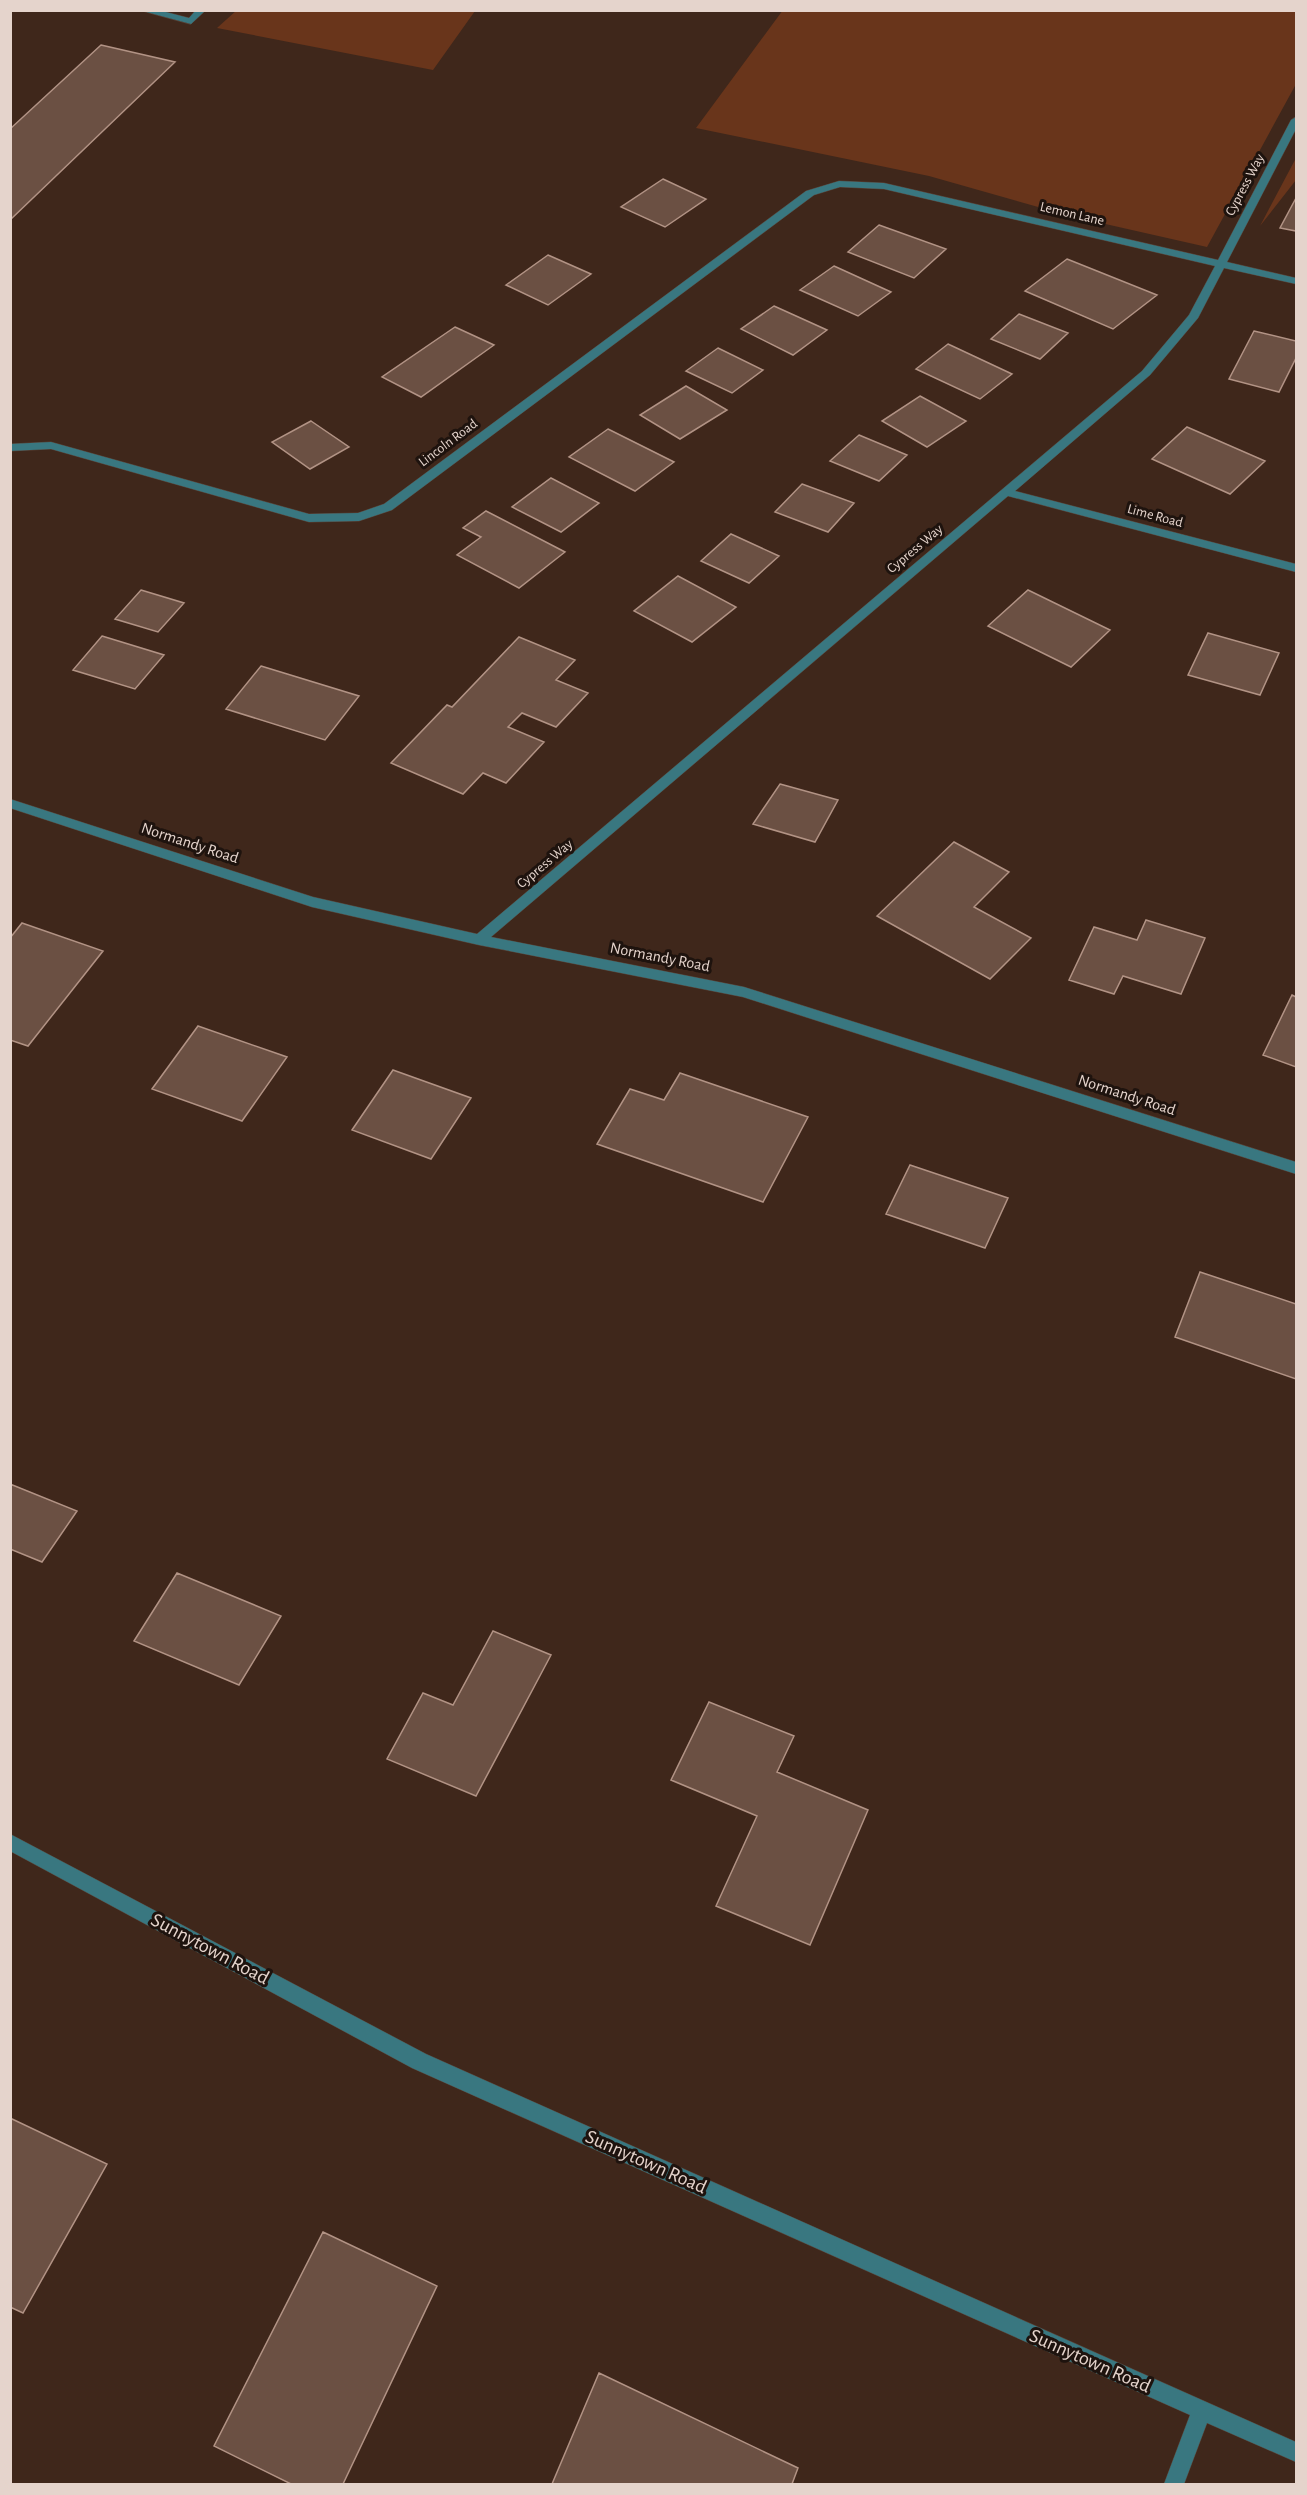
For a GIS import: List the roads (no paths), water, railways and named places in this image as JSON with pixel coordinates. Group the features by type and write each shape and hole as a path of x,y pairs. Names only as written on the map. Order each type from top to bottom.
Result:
{"street":[{"path":"143,10 191,21 202,10"},
{"name":"Cypress Way","path":"479,940 1146,373 1194,316 1296,120"},
{"name":"Lemon Lane","path":"839,184 884,186 1296,281"},
{"name":"Lincoln Road","path":"13,447 51,445 309,518 358,517 388,507 810,193 839,184"},
{"name":"Lime Road","path":"1006,492 1296,568"},
{"name":"Normandy Road","path":"10,802 312,902 479,940 744,992 1296,1168"},
{"name":"Sunnytown Road","path":"10,1842 419,2061 1296,2452"},
{"path":"1174,2484 1201,2411"}]}
